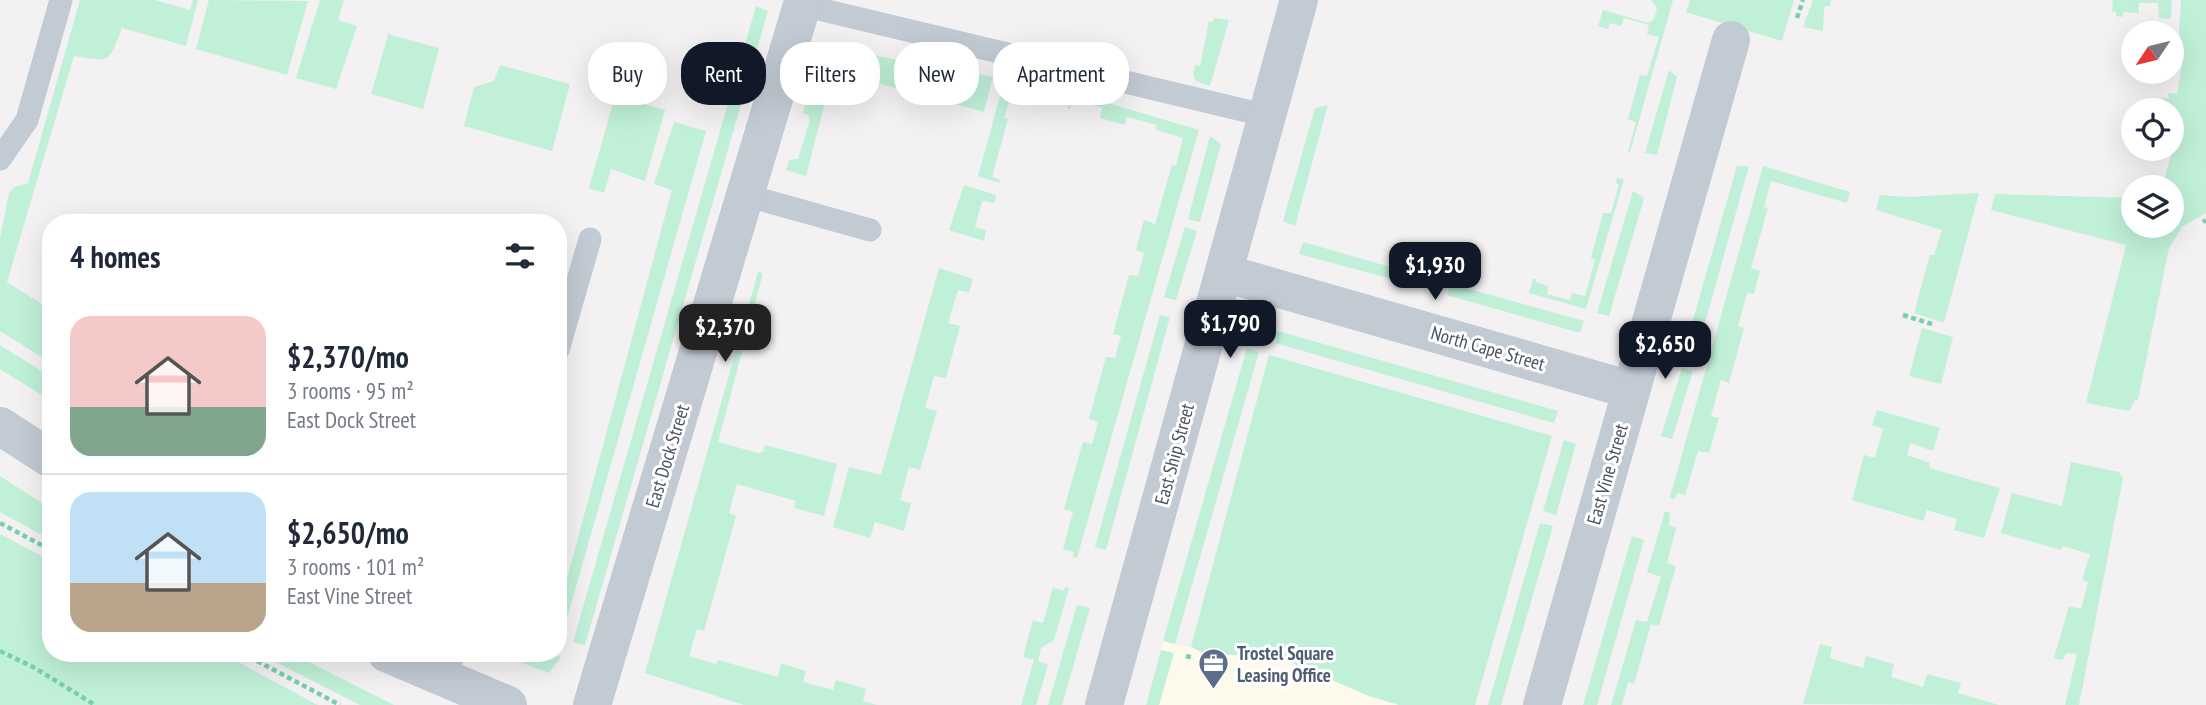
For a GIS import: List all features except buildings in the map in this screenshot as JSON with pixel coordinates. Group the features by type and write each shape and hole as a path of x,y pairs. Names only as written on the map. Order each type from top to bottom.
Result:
{"street":[{"name":"East Ship Street","path":"1104,705 1299,0"},
{"name":"East Dock Street","path":"592,705 802,5"},
{"name":"East Vine Street","path":"1542,705 1731,40"},
{"name":"North Cape Street","path":"1223,273 1631,390"},
{"path":"0,426 42,453"},
{"path":"430,662 449,666 508,705"}],"lane":[{"path":"0,159 27,120 61,0"},
{"path":"802,5 1268,116"},
{"path":"745,195 870,230"},
{"path":"567,319 590,239"}],"path":[{"path":"1797,18 1803,0"},
{"path":"1903,315 1935,325"},
{"path":"0,523 42,545"},
{"path":"0,651 35,668 94,705"},
{"path":"1185,656 1194,658"},
{"path":"259,662 340,705"}],"shaded area":[{"path":"1163,641 1198,649 1213,658 1221,654 1274,658 1290,662 1369,696 1399,705 1146,705"}],"green space":[{"path":"80,0 155,0 190,10 193,0 198,0 186,46 122,28 107,58 74,56 7,282 42,304 42,357 0,331 0,238 9,193 15,187 28,183"},
{"path":"209,0 308,1 287,75 196,49"},
{"path":"320,0 344,0 338,20 357,26 336,89 296,78"},
{"path":"1651,0 1673,0 1628,152 1636,122 1628,119 1640,75 1647,76 1659,37 1647,34 1649,25 1624,18 1621,26 1610,23 1608,29 1598,26 1603,10 1649,23 1654,19 1657,8"},
{"path":"1690,0 1794,0 1782,41 1686,12"},
{"path":"1813,0 1831,0 1830,6 1824,7 1823,31 1803,27"},
{"path":"2113,0 2172,0 2171,19 2159,18 2158,3 2139,3 2139,13 2123,12 2123,17 2116,16 2116,12 2112,11"},
{"path":"2181,0 2206,0 2206,213 2184,226 2184,175 2165,175 2169,161 2184,161 2184,98 2169,98 2168,93 2177,94 2179,84 2184,84 2184,21 2180,21"},
{"path":"756,6 768,11 759,42 746,42"},
{"path":"1214,18 1229,20 1210,86 1196,81 1193,75 1195,65 1200,66 1209,21 1213,22"},
{"path":"389,32 391,35 439,48 423,109 371,94"},
{"path":"880,57 894,59 894,88 880,84"},
{"path":"500,65 570,84 552,151 464,126 474,87 494,81"},
{"path":"1669,70 1677,77 1657,155 1645,153"},
{"path":"979,74 993,77 984,112 958,105 979,105"},
{"path":"612,105 647,105 665,110 645,181 611,169 604,193 589,188"},
{"path":"728,105 741,105 585,645 573,642"},
{"path":"805,105 824,105 806,176 786,170 789,160 798,159 810,120 808,115 803,113"},
{"path":"998,105 1008,105 1004,118 1008,119 992,177 1000,180 999,183 978,176"},
{"path":"1093,105 1115,105 1199,130 1077,558 1073,557 1074,552 1063,549 1073,512 1064,509 1083,442 1092,444 1098,422 1089,419 1106,357 1115,358 1121,336 1113,334 1129,275 1138,276 1144,253 1136,250 1144,220 1155,224 1172,165 1176,166 1183,138 1156,130 1157,125 1127,117 1125,125 1100,118 1102,108"},
{"path":"1328,105 1295,226 1283,221 1315,108"},
{"path":"674,122 706,131 567,618 567,579 672,190 654,184"},
{"path":"1210,136 1221,144 1200,222 1188,219"},
{"path":"1737,166 1749,166 1696,355 1684,351"},
{"path":"1763,166 1850,192 1847,203 1771,181 1764,207 1768,208 1751,268 1760,271 1754,294 1747,293 1738,326 1744,328 1729,383 1721,380 1711,416 1719,418 1709,453 1698,451 1685,495 1678,493 1674,500 1670,497"},
{"path":"1617,178 1624,179 1586,309 1529,293 1533,279 1536,279 1536,282 1548,286 1547,294 1570,300 1572,293 1585,296 1595,260 1591,258 1603,213 1611,213 1619,185 1616,183"},
{"path":"964,185 996,195 994,203 982,201 975,227 986,230 984,241 949,230"},
{"path":"1633,191 1644,198 1609,316 1597,313"},
{"path":"1979,193 1944,323 1914,313 1930,255 1934,255 1942,230 1876,210 1880,195 1907,197"},
{"path":"1995,194 2121,198 2121,238 2175,238 2169,248 2138,400 2135,400 2129,411 2086,403 2126,245 1991,210"},
{"path":"1185,227 1197,231 1176,300 1164,297"},
{"path":"1303,242 1436,280 1433,290 1299,254"},
{"path":"939,268 973,279 969,292 958,290 948,323 960,326 946,378 934,376 925,408 937,411 920,470 909,467 900,500 911,503 904,531 875,522 870,538 833,527 849,467 881,475"},
{"path":"758,272 763,273 718,442 758,453 763,452 765,445 837,464 824,516 794,508 796,501 737,484 729,513 736,516 704,631 697,629 689,656 716,664 718,660 778,677 781,663 806,671 803,682 833,690 836,680 866,689 863,701 877,705 744,705 645,673"},
{"path":"1451,284 1584,321 1580,333 1447,295"},
{"path":"1160,315 1170,317 1106,550 1095,547"},
{"path":"1922,328 1953,337 1941,384 1909,376"},
{"path":"1278,331 1558,411 1554,423 1275,343"},
{"path":"0,345 42,371 42,395 0,369"},
{"path":"1247,348 1259,352 1175,644 1163,641"},
{"path":"1269,355 1552,436 1475,705 1399,705 1369,696 1290,662 1274,658 1222,654 1213,658 1191,647"},
{"path":"1682,368 1693,371 1672,439 1661,436"},
{"path":"1877,410 1940,428 1933,451 1910,443 1907,455 1930,463 1929,468 2000,488 1984,538 1954,530 1957,519 1927,510 1923,521 1852,500 1864,455 1875,458 1883,429 1872,425"},
{"path":"1564,440 1576,444 1556,515 1543,511"},
{"path":"2071,462 2119,472 2123,478 2079,705 2065,705 2077,654 2067,653 2062,660 2054,658 2069,606 2081,609 2088,582 2082,580 2090,554 2063,546 2061,550 2001,533 2012,493 2062,506"},
{"path":"0,476 42,503 42,535 0,512"},
{"path":"1665,511 1670,513 1669,525 1676,528 1667,563 1676,566 1659,626 1651,624 1634,684 1628,682 1622,705 1611,705 1636,620 1647,622 1661,577 1647,572"},
{"path":"1540,523 1553,526 1501,705 1488,705"},
{"path":"0,534 42,556 42,662 238,662 318,705 0,705"},
{"path":"1632,536 1644,540 1597,705 1583,705"},
{"path":"1053,587 1063,591 1065,587 1069,588 1054,640 1041,648 1038,661 1048,665 1036,705 1021,705 1034,660 1023,657 1033,620 1043,623"},
{"path":"1077,605 1090,608 1062,705 1048,705"},
{"path":"1820,644 1832,647 1830,658 1863,668 1866,656 1894,664 1891,677 1923,687 1927,674 1961,683 1958,693 1999,705 1803,704"},
{"path":"1161,650 1174,653 1159,705 1146,705"},
{"path":"276,662 309,662 394,705 360,705"},
{"path":"520,662 557,662 549,673"}],"place":[{"name":"Trostel Square Leasing Office","path":"1214,691"}]}
